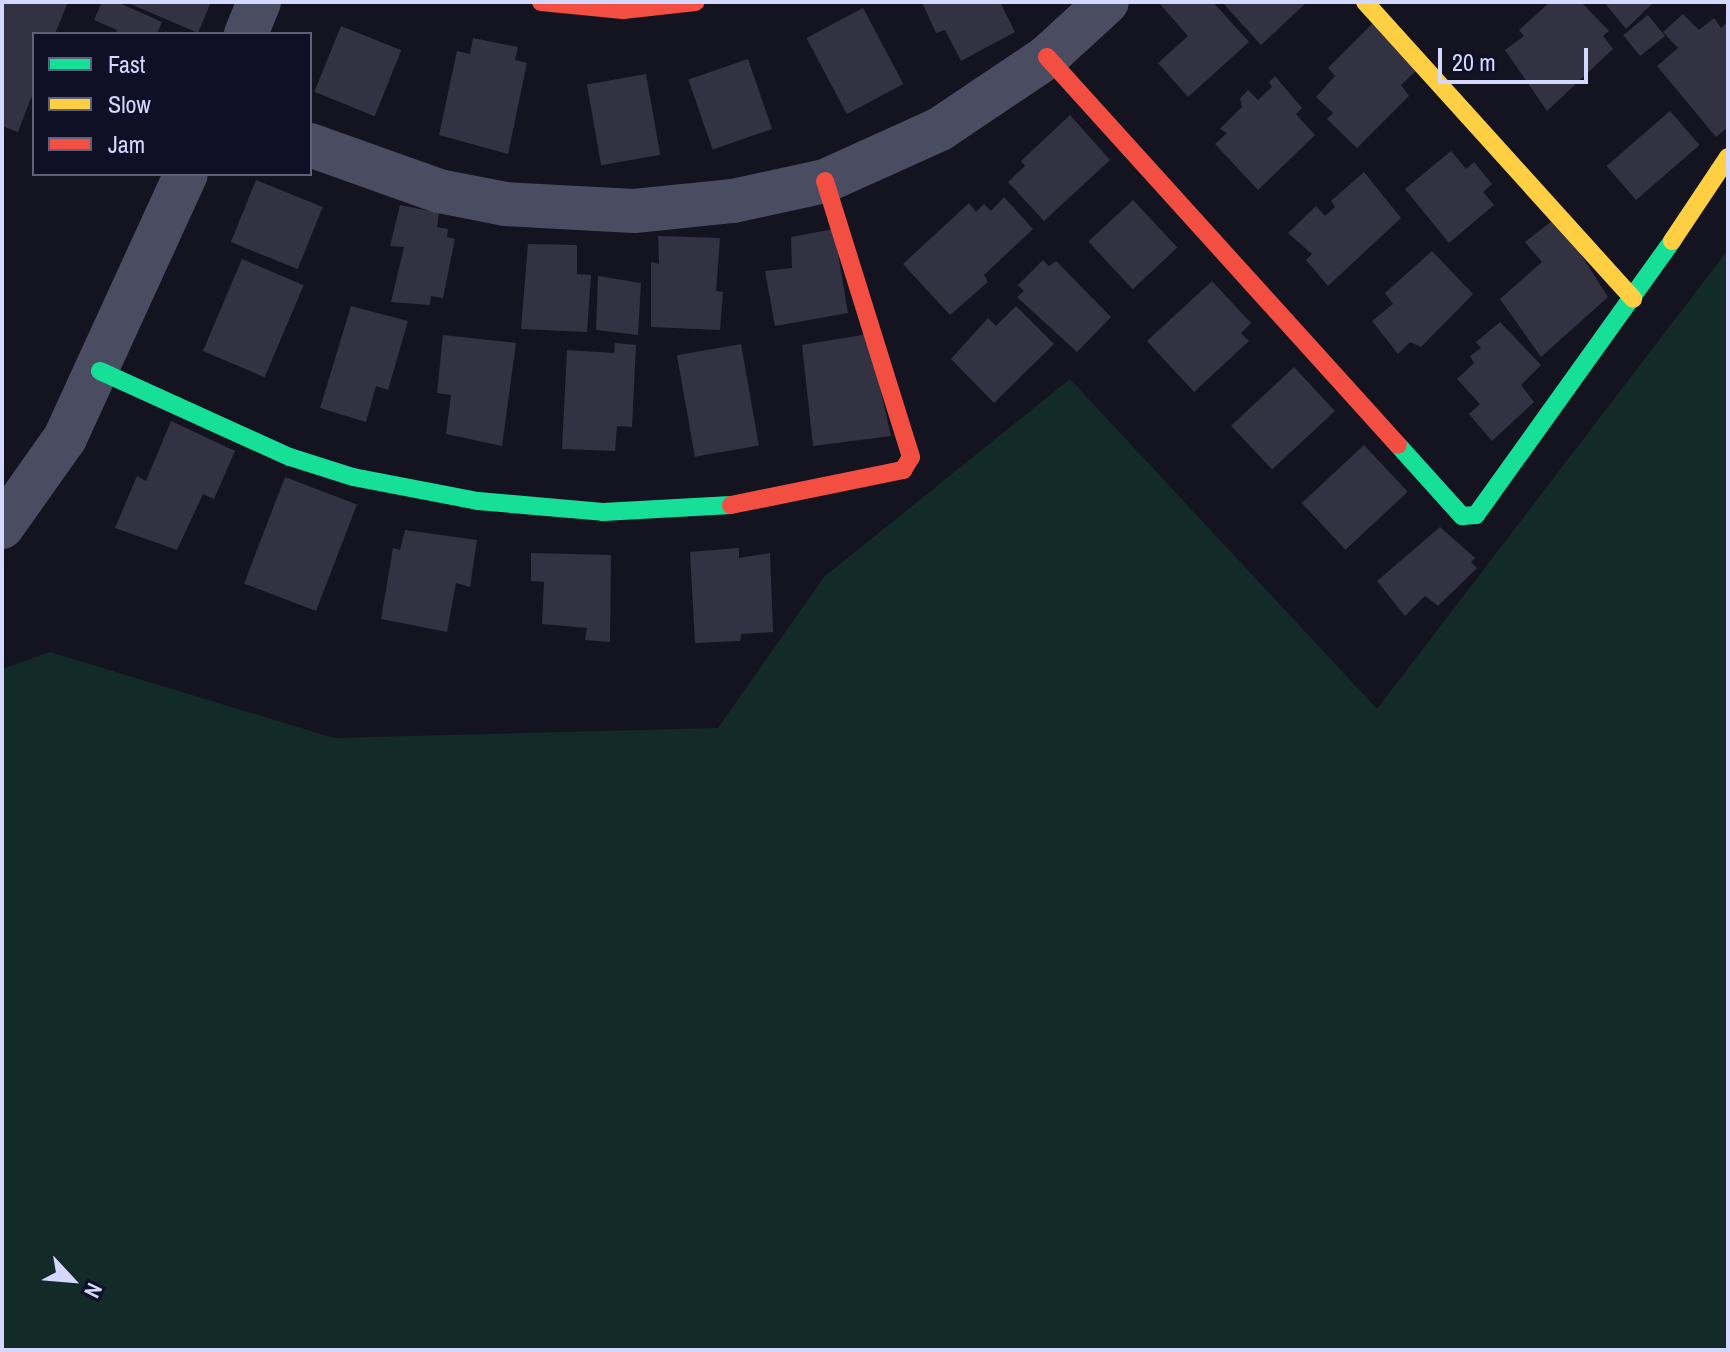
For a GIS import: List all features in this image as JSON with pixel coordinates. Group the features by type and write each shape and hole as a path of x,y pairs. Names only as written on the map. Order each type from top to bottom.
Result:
{"street":[{"path":"247,32 259,2"},
{"path":"541,2 623,10 696,2"},
{"path":"312,146 439,191 552,210 686,207 825,181 940,129 1047,57 1107,2"},
{"path":"1365,2 1633,299"},
{"path":"1047,57 1462,516 1476,515 1633,299 1728,157"},
{"path":"2,527 65,438 100,371 185,176"},
{"path":"100,371 290,457 353,477 478,501 603,512 711,509 903,470 911,457 825,181"}],"green space":[{"path":"1728,250 1728,1350 2,1350 2,669 50,652 334,738 718,728 824,577 1070,379 1377,709"}],"building":[{"path":"2,2 68,2 56,32 32,32 32,95 18,132 2,126"},
{"path":"102,2 117,2 162,22 158,32 116,32 94,20"},
{"path":"126,2 211,2 198,32"},
{"path":"922,2 1000,2 1015,32 961,61 945,30 936,33"},
{"path":"1158,2 1213,2 1249,42 1188,97 1158,63 1188,36"},
{"path":"1222,2 1307,2 1261,45"},
{"path":"1550,2 1581,2 1609,31 1603,36 1613,49 1547,111 1505,50 1524,36 1519,30"},
{"path":"1604,2 1654,2 1626,29"},
{"path":"863,8 903,84 847,114 806,38"},
{"path":"1683,14 1699,30 1714,18 1721,28 1728,22 1728,127 1716,137 1657,66 1678,48 1663,32"},
{"path":"1648,15 1665,36 1640,56 1623,35"},
{"path":"1377,19 1416,71 1401,85 1409,96 1357,148 1327,119 1333,113 1316,97 1335,76 1328,68"},
{"path":"341,26 401,50 375,116 314,92"},
{"path":"473,38 518,47 515,60 527,63 508,154 439,135 457,51 470,54"},
{"path":"748,59 772,129 713,149 688,80"},
{"path":"646,74 660,155 601,165 587,84"},
{"path":"1275,76 1302,108 1296,114 1315,135 1258,190 1215,144 1227,133 1220,129 1242,107 1240,99 1248,90 1258,100 1272,87 1269,82"},
{"path":"1670,111 1700,145 1636,200 1607,166"},
{"path":"1070,115 1110,160 1044,221 1008,182 1025,166 1021,161"},
{"path":"1451,151 1466,169 1474,162 1492,184 1483,192 1494,205 1449,243 1405,189"},
{"path":"1364,172 1401,218 1328,286 1306,260 1312,254 1288,233 1316,206 1325,216 1335,207 1331,201"},
{"path":"256,180 323,207 298,269 231,242"},
{"path":"1004,197 1033,229 984,275 988,282 950,315 903,264 969,203 976,212 984,204 991,211"},
{"path":"1133,200 1177,248 1133,289 1088,242"},
{"path":"400,205 439,213 437,227 448,229 447,237 455,239 443,298 431,296 430,305 391,302 404,247 390,246"},
{"path":"1557,217 1608,297 1541,357 1500,299 1542,262 1525,242"},
{"path":"834,229 848,313 775,326 765,271 792,268 791,237"},
{"path":"658,236 720,238 716,291 723,292 720,330 651,327 651,262 659,264"},
{"path":"528,244 577,245 577,274 591,275 587,332 521,329"},
{"path":"1432,251 1473,294 1421,347 1410,342 1398,354 1372,321 1393,304 1385,293"},
{"path":"242,259 304,285 265,377 203,351"},
{"path":"1043,260 1049,266 1056,261 1111,317 1077,352 1017,297 1024,291 1018,285"},
{"path":"598,276 641,283 638,335 596,330"},
{"path":"1212,281 1251,323 1241,333 1249,341 1194,392 1147,341"},
{"path":"351,306 408,321 388,390 376,386 366,422 320,408"},
{"path":"1016,306 1054,344 994,403 951,359 988,318 996,326"},
{"path":"1500,322 1541,365 1521,385 1534,402 1492,441 1469,414 1480,404 1457,379 1474,363 1470,356 1481,348 1476,342"},
{"path":"868,334 891,436 813,446 802,345"},
{"path":"443,335 516,343 502,446 446,434 451,395 437,393"},
{"path":"615,343 636,345 632,427 617,426 615,451 562,449 567,350 614,353"},
{"path":"741,344 759,445 695,457 677,355"},
{"path":"1294,367 1335,411 1272,470 1231,426"},
{"path":"171,421 235,451 214,499 203,494 177,550 115,528 137,476 146,481"},
{"path":"1364,445 1408,492 1345,550 1302,503"},
{"path":"285,477 357,505 316,611 244,583"},
{"path":"1440,527 1475,558 1471,562 1477,568 1438,606 1425,596 1405,616 1377,581"},
{"path":"405,530 477,540 470,587 456,583 447,632 381,619 393,548 400,550"},
{"path":"739,548 739,558 770,553 773,632 741,634 740,641 695,643 690,552"},
{"path":"531,553 611,555 610,642 585,640 587,628 542,624 544,582 531,581"}],"traffic: fast":[{"path":"1398,445 1462,516 1476,515 1672,241"},
{"path":"100,371 290,457 353,477 478,501 603,512 731,505"}],"traffic: slow":[{"path":"1365,2 1633,299"},
{"path":"1672,241 1728,157"}],"traffic: jam":[{"path":"541,2 623,10 696,2"},
{"path":"1047,57 1398,445"},
{"path":"731,505 903,470 911,457 825,181"}]}
